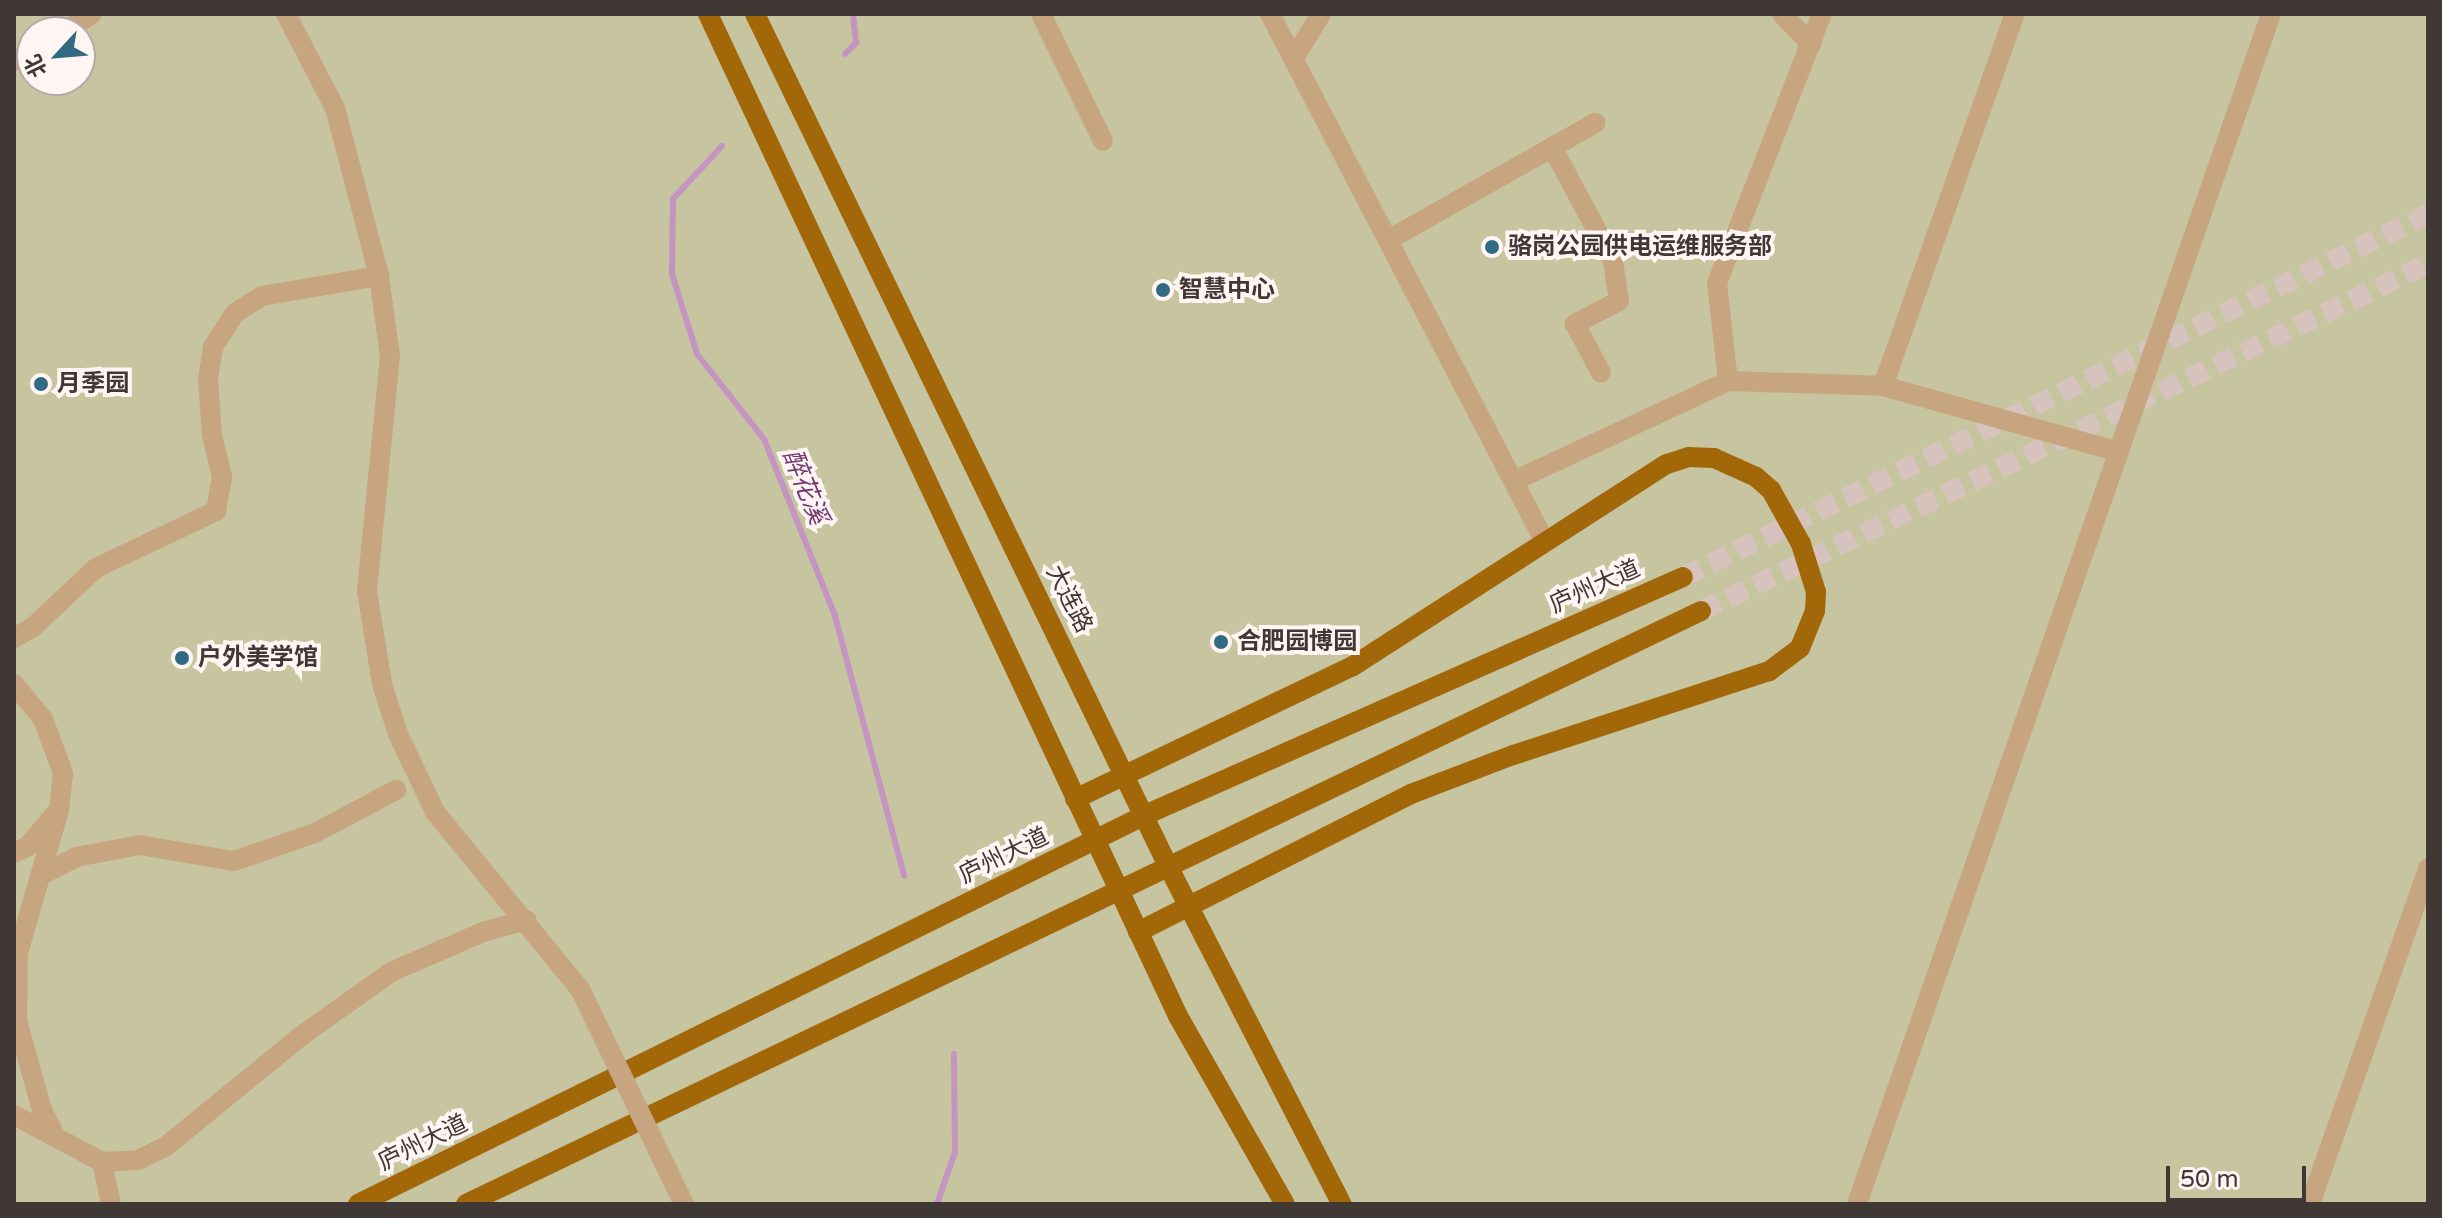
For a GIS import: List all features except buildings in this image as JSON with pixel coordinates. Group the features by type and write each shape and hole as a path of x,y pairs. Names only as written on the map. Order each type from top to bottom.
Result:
{"main road":[{"path":"708,14 1178,1016 1285,1204"},
{"name":"大连路","path":"755,14 894,309 1128,775 1169,868 1342,1204"},
{"path":"1075,799 1353,666 1667,464 1688,457 1714,458 1735,464 1771,490 1801,544 1816,592 1815,611 1800,648 1769,671 1513,755 1411,794 1138,932"},
{"name":"庐州大道","path":"358,1204 1145,815 1683,577"},
{"path":"466,1204 1701,611"}],"street":[{"path":"286,14 335,108 379,276 390,356 367,591 373,644 398,734 435,812 580,989 684,1204"},
{"path":"1041,14 1103,141"},
{"path":"1270,14 1390,239 1545,542"},
{"path":"1294,58 1321,14"},
{"path":"1782,14 1811,44"},
{"path":"1728,381 1717,283 1822,14"},
{"path":"1883,386 2015,14"},
{"path":"1857,1204 2271,14"},
{"path":"1390,239 1595,123"},
{"path":"1552,147 1613,261 1619,301 1575,324 1601,373"},
{"path":"14,638 33,627 96,568 216,511 222,477 212,435 208,379 213,347 235,313 262,296 379,276"},
{"path":"1514,481 1728,381 1883,386 2119,452"},
{"path":"14,684 43,719 60,756 59,810 18,953 17,1021 42,1110 53,1132"},
{"path":"41,875 76,857 140,845 234,861 315,833 396,790"},
{"path":"14,853 27,847 59,810"},
{"path":"2310,1204 2428,868"},
{"path":"14,1115 53,1132 102,1162 138,1160 165,1147 301,1036 391,972 483,932 526,920"},
{"path":"102,1162 111,1204"}],"shaded area":[{"name":"合肥园博园","path":"14,14 2428,14 2428,1204 14,1204"}],"waterway":[{"path":"845,54 856,43 853,14"},
{"name":"醉花溪","path":"722,146 673,199 672,274 697,354 764,439 835,616 904,876"},
{"name":"醉花溪","path":"937,1204 955,1152 954,1054"}],"tunnel":[{"path":"1683,577 2428,214"},
{"path":"1701,611 2428,264"}],"place":[{"name":"骆岗公园供电运维服务部","path":"1492,247"},
{"name":"智慧中心","path":"1163,290"},
{"name":"月季园","path":"41,384"},
{"name":"合肥园博园","path":"1221,642"},
{"name":"户外美学馆","path":"182,658"}]}
